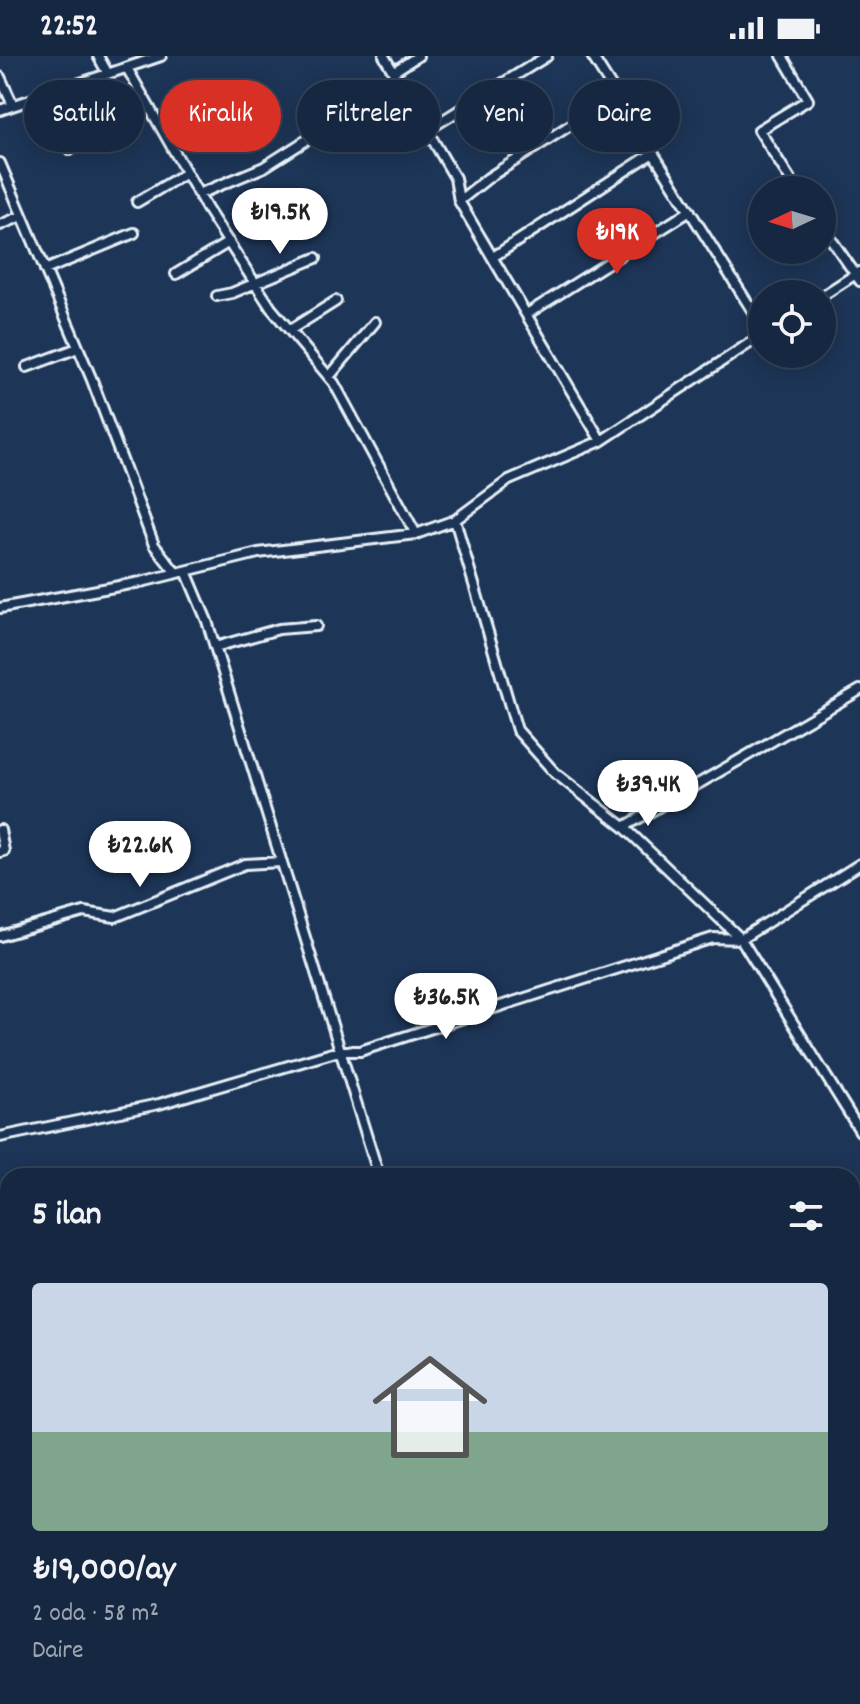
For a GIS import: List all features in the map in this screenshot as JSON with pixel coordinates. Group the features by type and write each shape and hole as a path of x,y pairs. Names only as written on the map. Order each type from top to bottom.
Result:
{"street":[{"path":"98,56 108,74"},
{"path":"90,80 161,56"},
{"path":"384,56 398,80"},
{"path":"393,72 418,56"},
{"path":"440,122 547,56"},
{"path":"592,56 607,80"},
{"path":"782,56 808,100 759,130 788,176"},
{"path":"127,68 186,173 256,284 329,377 416,534"},
{"path":"0,77 13,105"},
{"path":"0,110 24,101"},
{"path":"459,201 488,178 569,126"},
{"path":"199,194 264,167 297,146"},
{"path":"440,150 455,178 459,201 601,441"},
{"path":"493,257 653,153 748,304"},
{"path":"0,163 78,348 154,545 176,573"},
{"path":"137,202 186,173"},
{"path":"527,314 690,211"},
{"path":"0,225 22,216"},
{"path":"45,270 134,233"},
{"path":"176,274 229,242"},
{"path":"836,245 859,276 836,288"},
{"path":"217,296 256,284 316,258"},
{"path":"290,330 336,301"},
{"path":"329,377 375,322"},
{"path":"0,608 186,571 258,553 416,534 455,520 509,480 601,441 748,344"},
{"path":"27,367 78,348"},
{"path":"455,520 517,730 555,773 624,827 741,939 860,1131"},
{"path":"186,571 215,647 376,1168"},
{"path":"215,647 279,629 316,626"},
{"path":"624,827 860,690"},
{"path":"0,830 4,851 0,852"},
{"path":"0,936 84,912 115,917 245,864 282,862"},
{"path":"0,1137 159,1104 339,1051 360,1051 713,938 741,939 860,864"}]}
